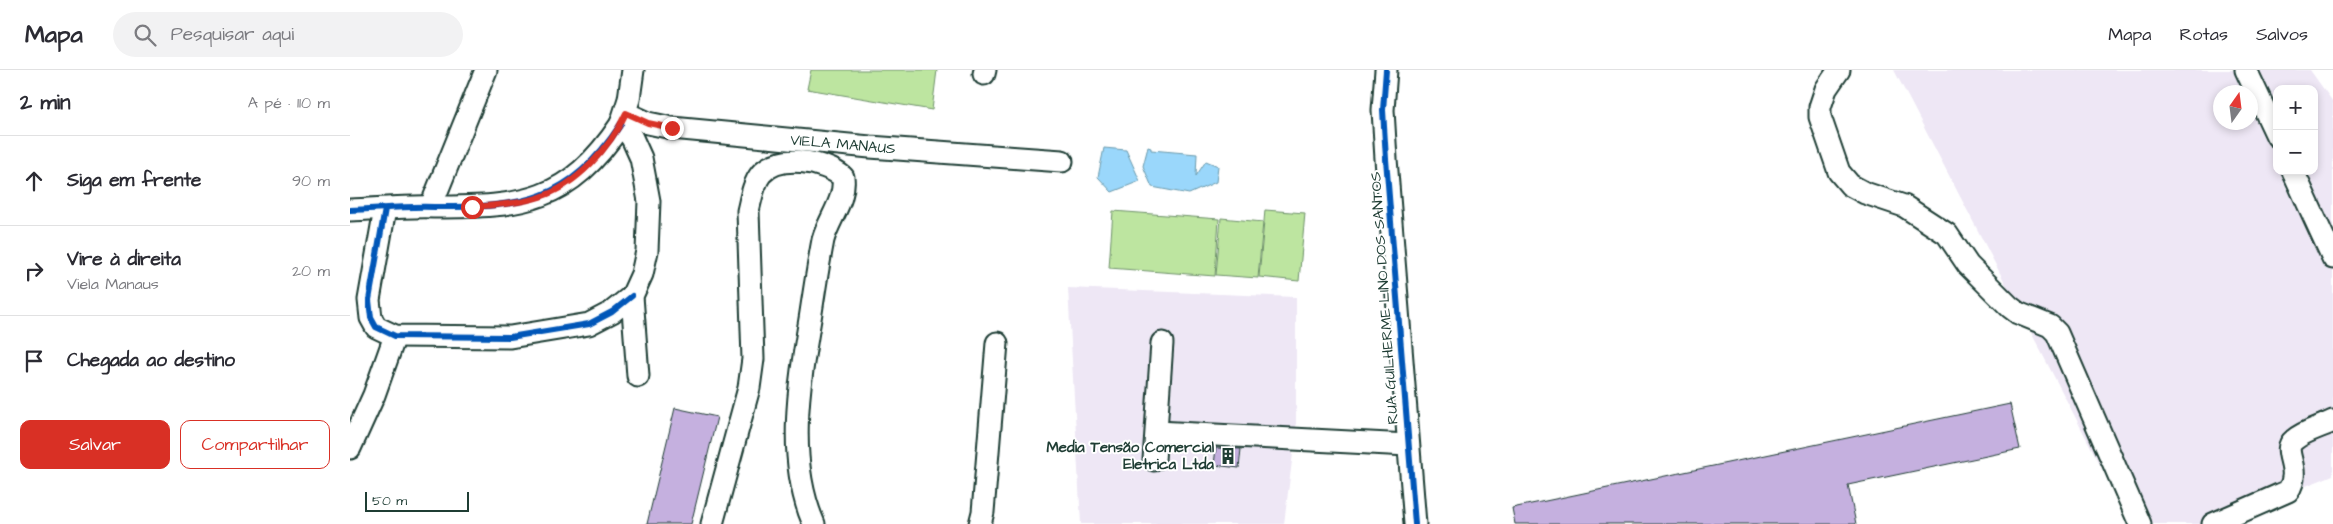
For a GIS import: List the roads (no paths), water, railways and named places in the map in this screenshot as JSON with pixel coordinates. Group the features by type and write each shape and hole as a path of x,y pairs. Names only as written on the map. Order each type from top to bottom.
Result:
{"street":[{"path":"431,206 486,70"},
{"path":"350,210 507,204 541,196 561,187 582,171 606,146 623,119 633,70"},
{"name":"RUA GUILHERME LINO DOS SANTOS","path":"1386,70 1383,110 1386,159 1416,524"},
{"path":"1839,70 1826,89 1820,107 1820,118 1840,172 1850,184 1858,189 1904,206 1947,234 1968,265 2010,307 2018,313 2050,326 2057,333 2140,524"},
{"path":"2246,70 2274,130"},
{"path":"385,209 369,310 376,327 395,336 510,337 589,324 612,312 632,296 642,274 647,251 649,201 641,158 623,119"},
{"name":"VIELA MANAUS","path":"623,119 672,128 870,147 1062,161"},
{"path":"712,524 747,398 753,359 748,211 753,191 761,174 780,164 806,161 827,166 837,172 843,177 844,187 843,195 828,223 824,239 806,339 798,408 799,469 805,503 814,524"},
{"path":"2295,175 2333,258"},
{"path":"632,296 638,376"},
{"path":"350,448 374,395 395,336"},
{"path":"1154,460 1162,342"},
{"path":"980,524 997,343"},
{"path":"2213,524 2288,491 2294,482 2295,473 2289,446 2293,440 2333,421"},
{"path":"1156,432 1408,444"}],"water":[{"path":"1148,147 1151,150 1197,154 1196,176 1206,161 1218,166 1216,182 1189,194 1152,187 1143,166"},
{"path":"1104,148 1126,150 1140,181 1112,192 1098,177"}],"place":[{"name":"Media Tensão Comercial Eletrica Ltda","path":"1228,456"}]}
